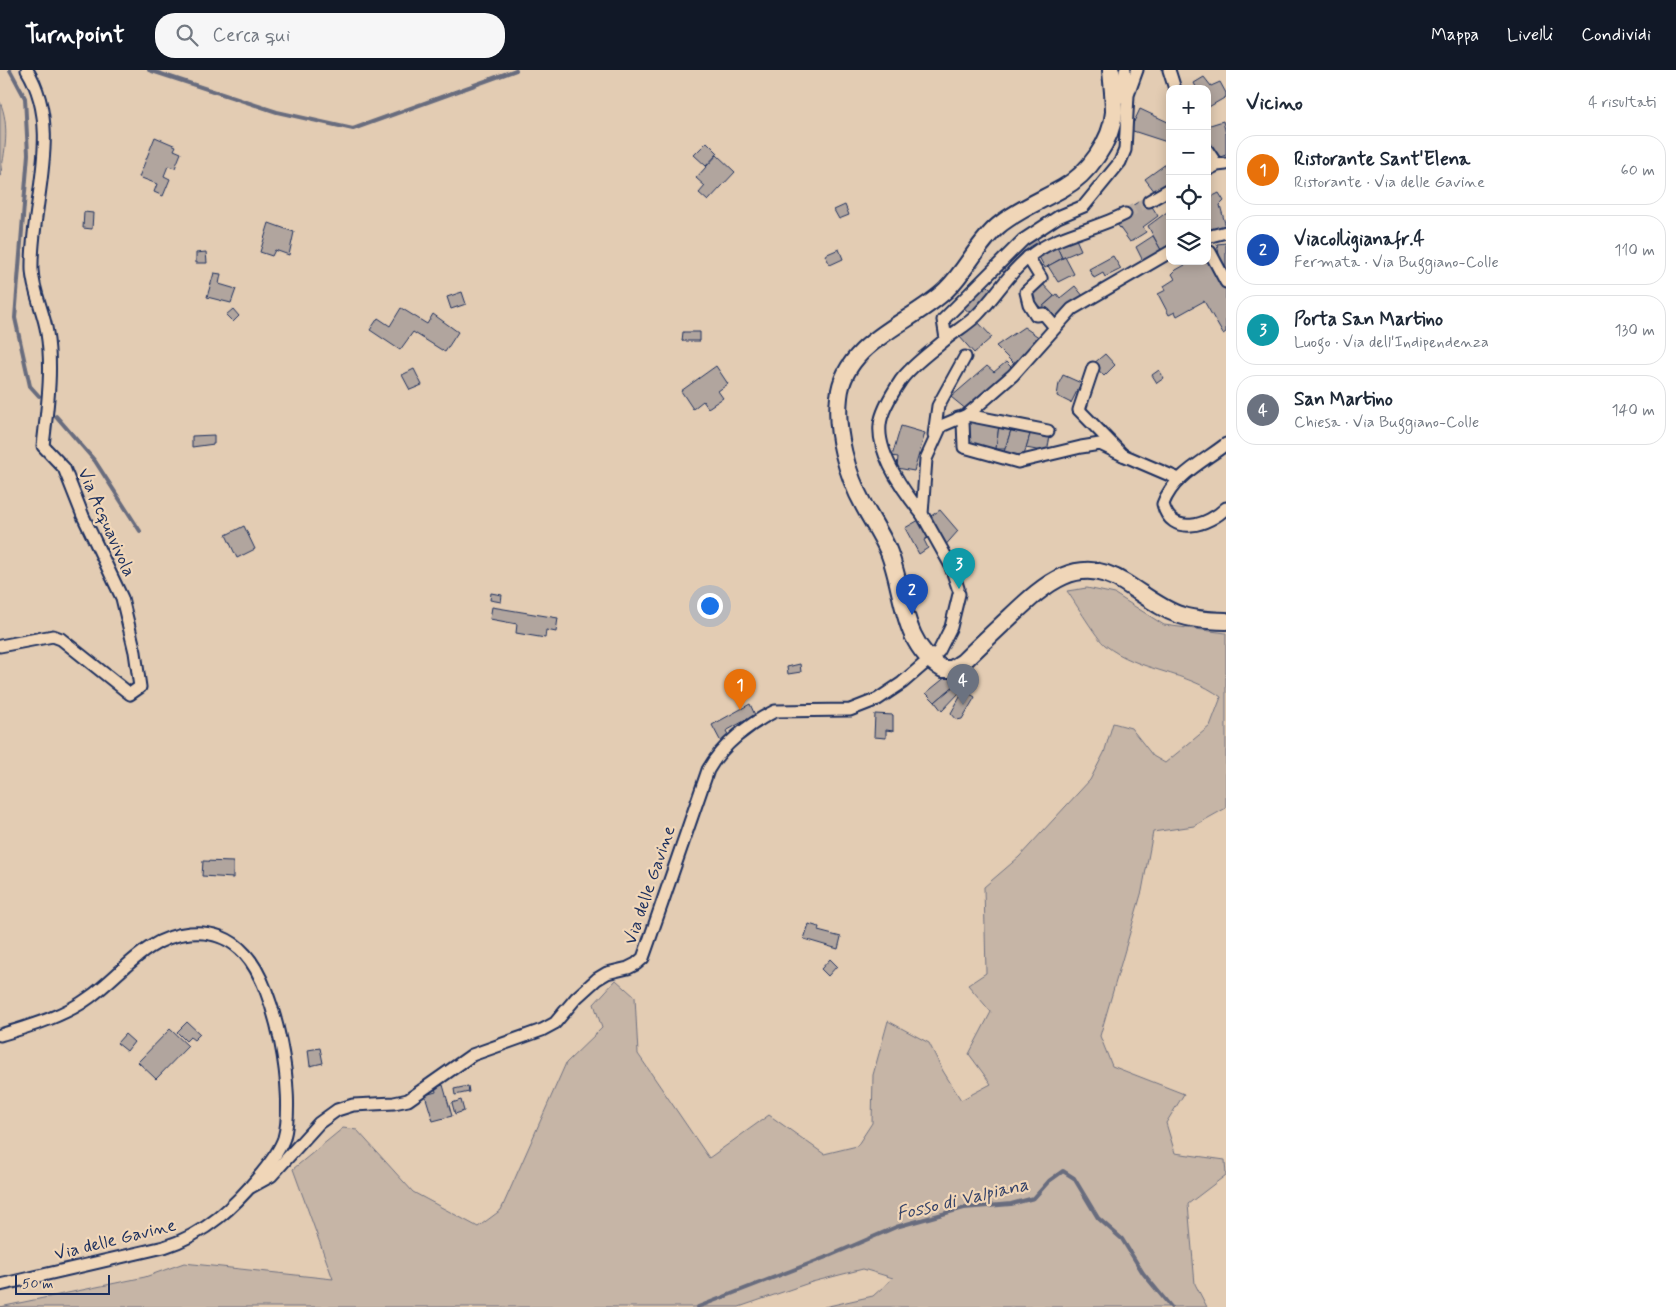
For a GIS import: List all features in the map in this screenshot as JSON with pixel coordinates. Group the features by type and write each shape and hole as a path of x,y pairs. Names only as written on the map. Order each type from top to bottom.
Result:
{"street":[{"name":"Via Acquavivola","path":"0,646 53,636 61,639 130,694 140,687 135,652 122,598 83,516 64,468 43,446 49,369 47,334 32,272 33,230 39,193 44,125 41,99 27,70"},
{"path":"1111,70 1117,108"},
{"path":"1125,70 1117,108 1108,136 1084,171 1065,187 998,226 984,240 945,291 873,342 854,362 842,383 839,397 839,419 851,476 864,507 892,558 912,636 930,660 943,670 952,669 1051,581 1076,571 1102,572 1115,577 1166,611 1178,616 1226,620"},
{"path":"946,339 943,320 995,266 1041,226 1084,206 1120,162 1124,150 1128,95 1137,70"},
{"path":"1169,70 1174,85"},
{"path":"1149,201 1166,191"},
{"path":"922,514 894,474 882,442 880,426 883,414 901,380 946,339 977,315 1028,258 1055,242 1102,225 1125,214"},
{"path":"1211,236 1226,232"},
{"path":"922,514 926,459 941,426 963,417 1013,374 1054,326 1085,300 1166,254"},
{"path":"1211,254 1226,282"},
{"path":"1028,258 1042,278 1026,292 1025,297 1036,315 1044,314 1054,326"},
{"path":"934,439 938,406 965,357"},
{"path":"1093,368 1079,410 1123,455"},
{"path":"963,417 1048,431"},
{"path":"963,417 964,447 1007,460 1018,462 1081,446 1100,444 1179,479"},
{"path":"1226,444 1179,479 1168,490 1162,504 1168,516 1180,523 1195,526 1210,521 1226,508"},
{"name":"Via delle Gavine","path":"251,1187 271,1176 319,1123 336,1110 353,1105 394,1104 408,1100 472,1055 519,1040 555,1022 576,998 597,979 607,973 628,968 642,958 708,770 717,754 764,716 775,711 850,710 868,705 902,684 940,651 951,627 958,591 950,564 922,514"},
{"name":"Via delle Gavine","path":"0,1035 48,1019 78,1006 149,946 165,939 190,933 212,933 237,946 253,964 278,1029 286,1069 289,1104 283,1140 251,1187 224,1214 204,1229 182,1241 0,1285"}],"shaded area":[{"path":"0,102 6,130 0,177"},
{"path":"1087,588 1115,594 1164,625 1226,633 1226,808 1194,826 1153,832 1142,891 1100,1036 1112,1066 1184,1094 1166,1123 1175,1153 1225,1160 1226,1175 1188,1204 1195,1284 1207,1307 824,1307 873,1296 893,1278 863,1269 812,1282 739,1307 0,1307 145,1277 184,1263 333,1279 293,1169 343,1128 357,1130 413,1192 478,1227 501,1210 566,1063 602,1028 594,1004 616,980 635,997 638,1054 709,1158 769,1115 824,1154 857,1146 872,1123 873,1075 888,1021 929,1043 961,1100 991,1084 969,1054 991,1012 968,985 986,973 984,887 1019,857 1090,780 1104,753 1113,723 1131,728 1153,756 1165,763 1210,726 1221,697 1208,688 1133,661 1105,645 1067,591"}],"building":[{"path":"1204,77 1210,85 1195,85 1194,83"},
{"path":"1220,82 1226,97 1211,106 1211,86"},
{"path":"1140,109 1166,121 1166,142 1130,130"},
{"path":"1223,121 1226,134 1226,155 1217,158 1211,146 1211,125"},
{"path":"155,137 176,146 174,150 181,153 175,168 168,166 164,176 170,179 163,196 154,192 157,184 139,177"},
{"path":"707,142 718,153 706,166 694,155"},
{"path":"717,155 735,172 708,201 699,193 705,186 696,178"},
{"path":"1166,164 1166,185 1155,192 1145,179"},
{"path":"1219,193 1224,201 1220,205 1226,227 1211,232 1211,220 1211,197"},
{"path":"1146,197 1158,216 1143,227 1146,232 1130,242 1117,224 1124,211"},
{"path":"845,205 849,215 839,219 834,210"},
{"path":"84,212 93,213 92,229 83,228"},
{"path":"1166,213 1166,247 1161,250 1148,226"},
{"path":"269,223 294,232 289,255 275,250 272,256 260,252"},
{"path":"1153,236 1161,250 1143,261 1136,247"},
{"path":"1036,237 1042,246 1007,274 997,268 1016,249"},
{"path":"1076,239 1081,250 1062,258 1057,247"},
{"path":"1226,243 1226,275 1223,275 1217,244"},
{"path":"1057,247 1062,258 1045,268 1038,255"},
{"path":"839,249 843,259 830,265 825,255"},
{"path":"206,252 207,263 196,263 196,253"},
{"path":"1113,256 1121,269 1105,277 1103,273 1094,278 1089,269"},
{"path":"1065,257 1074,274 1058,282 1048,266"},
{"path":"1211,260 1226,286 1226,332 1223,334 1204,301 1177,316 1175,312 1169,315 1158,294 1166,290 1164,286 1175,279 1172,274 1185,265 1211,265"},
{"path":"214,273 221,274 219,284 236,289 231,303 207,297"},
{"path":"1040,281 1054,296 1041,308 1027,293"},
{"path":"983,282 994,291 973,316 962,306"},
{"path":"1075,286 1084,297 1053,321 1041,308 1057,294 1060,298"},
{"path":"462,292 466,304 451,309 447,297"},
{"path":"401,308 427,324 433,314 458,332 445,352 413,332 400,350 370,330 378,318 390,326"},
{"path":"233,309 239,316 233,322 226,315"},
{"path":"977,321 992,337 974,353 959,336"},
{"path":"1024,327 1040,338 1016,366 996,346"},
{"path":"683,332 700,332 700,341 682,341"},
{"path":"1105,354 1115,365 1104,376 1093,364"},
{"path":"1006,362 1013,369 967,410 951,397 987,366 994,372"},
{"path":"716,366 728,384 718,391 723,398 708,408 703,401 693,409 681,391"},
{"path":"414,369 422,385 410,390 402,375"},
{"path":"1159,370 1164,378 1157,383 1152,375"},
{"path":"1063,375 1081,383 1071,403 1057,396 1059,383"},
{"path":"969,418 999,425 996,449 974,447 973,443 965,443"},
{"path":"999,425 1012,427 1005,449 996,449"},
{"path":"901,426 925,433 914,471 897,468 898,457 892,456"},
{"path":"1012,427 1031,431 1023,459 1004,452"},
{"path":"1031,431 1050,436 1047,452 1026,448"},
{"path":"214,435 214,444 192,447 192,436"},
{"path":"940,510 958,531 942,549 925,520"},
{"path":"919,520 929,537 924,540 928,548 919,554 905,528"},
{"path":"244,526 255,549 237,558 226,535"},
{"path":"491,593 502,595 501,602 490,600"},
{"path":"492,607 558,618 556,632 546,630 545,638 516,633 517,624 490,619"},
{"path":"800,664 801,672 788,674 787,667"},
{"path":"947,676 955,685 935,702 926,693"},
{"path":"955,685 960,692 942,711 935,702"},
{"path":"964,690 975,697 962,719 957,720 951,713"},
{"path":"750,704 755,715 726,731 730,738 721,742 712,725"},
{"path":"875,714 893,715 893,731 886,730 886,738 874,737"},
{"path":"203,861 233,862 233,878 202,876"},
{"path":"809,924 819,927 818,931 841,937 838,949 804,939"},
{"path":"830,959 837,966 828,976 821,969"},
{"path":"187,1022 200,1034 194,1040 190,1037 186,1041 177,1032"},
{"path":"170,1029 188,1046 156,1079 138,1062"},
{"path":"125,1034 134,1042 127,1051 117,1043"},
{"path":"320,1048 323,1063 310,1066 308,1050"},
{"path":"443,1085 452,1116 433,1121 425,1095 436,1092 435,1087"},
{"path":"468,1086 469,1092 455,1095 454,1089"},
{"path":"461,1100 464,1111 455,1114 452,1103"}],"waterway":[{"path":"10,70 25,98 28,154 15,318 30,386 39,396"},
{"path":"149,70 277,112 353,129 516,70"},
{"path":"56,416 95,461 140,531"},
{"name":"Fosso di Valpiana","path":"698,1307 829,1256 896,1227 964,1208 1011,1204 1034,1198 1049,1181 1063,1171 1074,1178 1098,1218 1122,1239 1143,1273 1171,1307"}],"tunnel":[{"path":"1125,214 1149,201"}],"place":[{"name":"Porta San Martino","path":"959,589"},
{"name":"Viacolligianafr.4","path":"912,615"},
{"name":"San Martino","path":"963,705"},
{"name":"Ristorante Sant'Elena","path":"740,710"}]}
